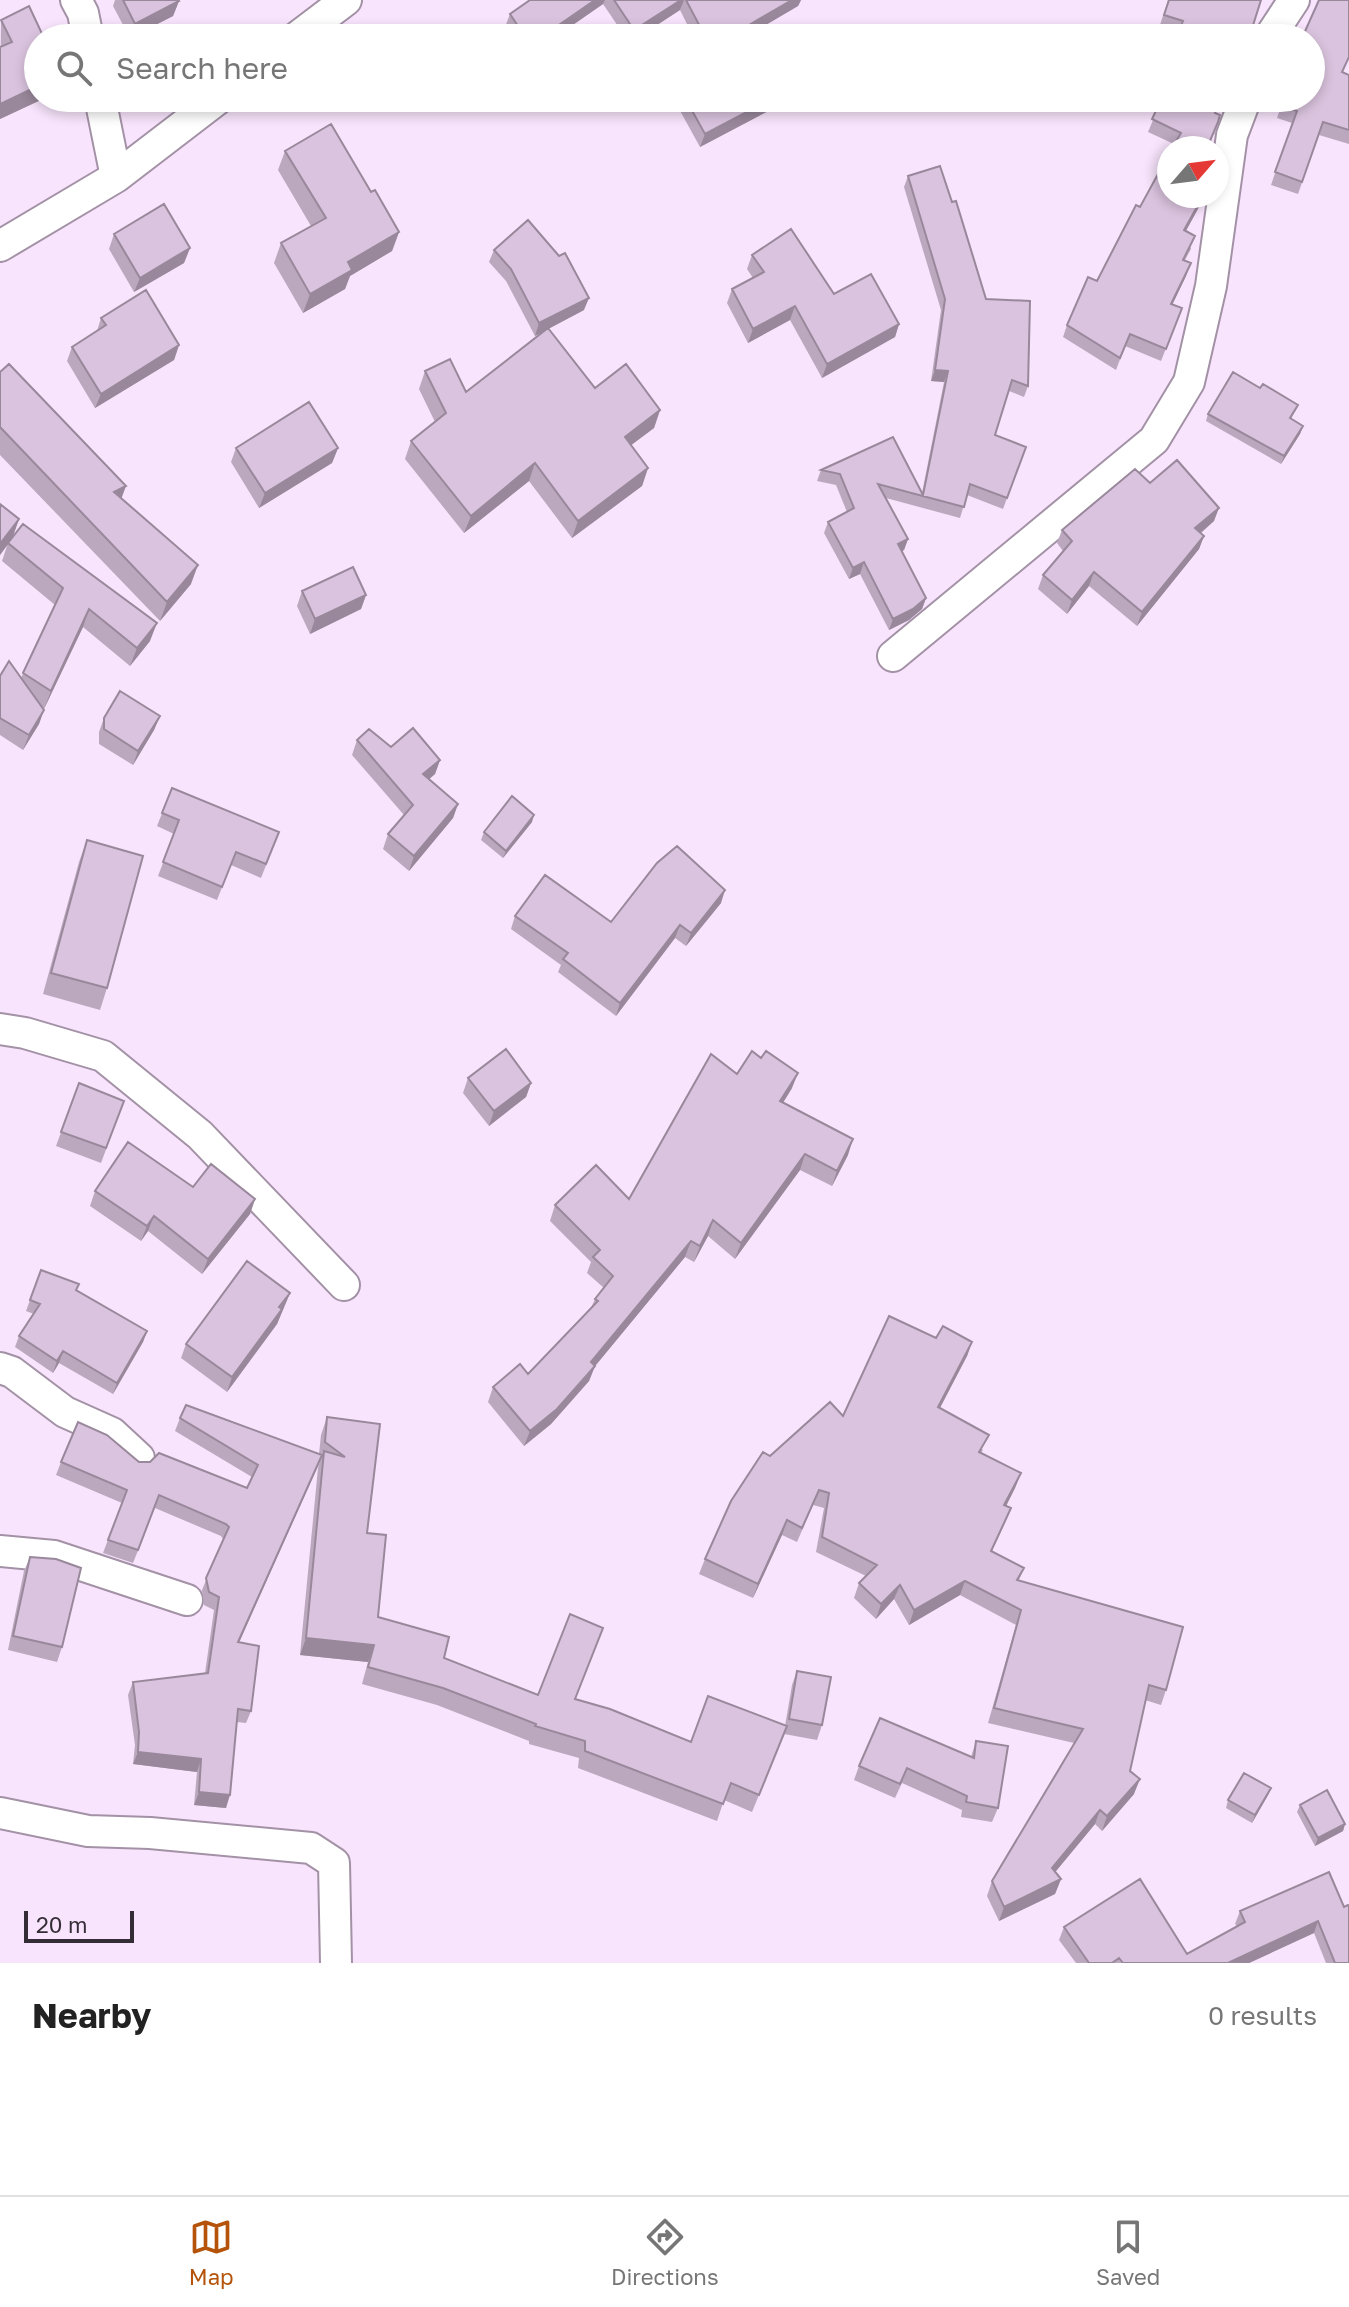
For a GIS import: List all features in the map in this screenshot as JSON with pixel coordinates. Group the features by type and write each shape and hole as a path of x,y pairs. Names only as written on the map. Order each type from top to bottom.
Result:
{"street":[{"path":"76,0 85,24"},
{"path":"314,24 346,0"},
{"path":"1278,24 1294,0"},
{"path":"103,112 116,177"},
{"path":"0,246 116,177 201,112"},
{"path":"893,656 1154,440 1189,382 1211,286 1232,135 1241,112"},
{"path":"0,1029 25,1033 103,1056 200,1135 344,1285"},
{"path":"0,1368 12,1372 65,1412 112,1433 139,1458"},
{"path":"0,1551 54,1556 187,1600"},
{"path":"0,1813 88,1831 150,1833 311,1848 334,1863 336,1963"}],"building":[{"path":"123,0 178,0 179,1 135,24"},
{"path":"530,0 595,0 560,24 517,24 510,14"},
{"path":"614,0 681,0 643,24 630,24"},
{"path":"686,0 792,0 751,24 699,24"},
{"path":"1169,0 1261,0 1253,24 1182,24 1183,21 1164,15"},
{"path":"1319,0 1349,0 1349,57 1342,72 1349,75 1349,130 1323,122 1302,182 1275,172 1297,112 1325,112 1325,24 1308,24"},
{"path":"29,6 37,24 24,24 24,93 0,104 0,47 12,42 1,20"},
{"path":"693,112 747,112 705,134"},
{"path":"1155,112 1215,112 1220,115 1212,136 1179,136 1181,133 1152,119"},
{"path":"331,124 399,232 348,262 352,270 310,294 281,243 326,218 285,151"},
{"path":"940,166 952,202 956,201 986,299 1030,301 1028,386 1012,380 995,435 1026,447 1007,498 970,484 964,507 878,484 908,539 898,544 926,598 893,619 864,562 853,568 828,522 854,508 840,474 821,470 893,437 923,495 948,371 935,370 945,299 908,176"},
{"path":"1157,176 1157,208 1196,208 1184,230 1195,236 1183,260 1191,263 1171,304 1182,308 1166,349 1130,334 1120,358 1067,325 1088,277 1097,281 1136,205 1140,207"},
{"path":"164,204 190,248 140,278 114,234"},
{"path":"528,220 559,256 565,253 589,298 539,323 511,269 494,250"},
{"path":"791,229 834,294 871,274 899,324 827,364 795,306 753,329 732,289 764,272 752,255"},
{"path":"146,290 179,345 101,394 72,347 106,325 101,318"},
{"path":"548,328 595,388 626,364 660,410 625,437 648,468 578,521 535,463 471,516 411,441 446,413 425,371 450,359 466,392"},
{"path":"9,364 126,486 114,492 198,565 167,602 0,427 0,372"},
{"path":"1233,372 1260,388 1263,384 1298,405 1290,418 1303,426 1284,456 1208,414"},
{"path":"309,402 338,448 265,493 236,448"},
{"path":"1177,460 1219,508 1195,528 1204,536 1142,612 1094,572 1072,600 1043,575 1072,541 1062,530 1135,469 1150,483"},
{"path":"0,504 19,519 0,544"},
{"path":"23,524 157,623 137,648 89,609 51,691 23,673 63,588 8,543"},
{"path":"353,567 366,595 315,619 302,591"},
{"path":"9,661 44,710 29,735 0,718 0,676"},
{"path":"120,691 160,716 138,751 104,729 104,718"},
{"path":"413,728 440,760 423,774 458,804 414,856 388,834 413,805 357,740 369,729 391,747"},
{"path":"172,788 279,832 266,864 236,852 222,887 163,862 179,820 162,813"},
{"path":"512,796 534,815 506,851 484,832"},
{"path":"87,840 143,856 107,988 51,973"},
{"path":"677,846 725,890 691,933 680,925 620,1003 563,959 568,953 515,916 545,875 611,922 657,863"},
{"path":"506,1049 531,1083 494,1111 468,1078"},
{"path":"752,1051 761,1058 766,1051 798,1073 780,1101 853,1139 837,1171 805,1154 741,1243 713,1220 700,1246 691,1241 591,1362 595,1366 557,1409 530,1431 493,1387 520,1364 528,1374 598,1301 595,1299 613,1276 593,1257 600,1250 555,1205 596,1165 629,1199 711,1054 737,1074"},
{"path":"79,1083 124,1101 106,1148 61,1132"},
{"path":"128,1142 193,1187 211,1164 255,1199 208,1259 154,1216 147,1226 95,1191"},
{"path":"247,1261 290,1293 279,1307 282,1309 232,1377 186,1344"},
{"path":"41,1270 79,1284 76,1290 147,1331 117,1383 63,1351 57,1361 19,1336 40,1304 30,1300"},
{"path":"889,1316 936,1338 943,1326 972,1342 938,1407 989,1435 979,1452 1021,1473 1004,1505 1011,1508 991,1551 1024,1568 1017,1580 1183,1627 1166,1690 1149,1685 1130,1771 1140,1779 1107,1816 1100,1810 1052,1868 1061,1879 1004,1907 992,1881 1083,1729 994,1708 1021,1610 965,1581 914,1610 900,1585 881,1604 859,1583 877,1565 822,1537 829,1493 819,1490 802,1528 787,1520 758,1584 705,1559 731,1501 763,1452 770,1456 830,1402 843,1416"},
{"path":"186,1405 322,1455 238,1642 259,1646 251,1711 238,1709 230,1795 199,1792 201,1759 138,1752 139,1732 133,1682 208,1673 219,1597 209,1592 206,1578 229,1527 159,1495 138,1550 108,1540 127,1490 61,1462 78,1422 107,1435 139,1462 150,1462 159,1453 247,1488 258,1465 180,1418"},
{"path":"327,1417 380,1424 367,1533 386,1535 378,1617 449,1637 444,1658 538,1695 570,1614 603,1628 575,1699 610,1709 691,1742 708,1696 787,1726 759,1795 731,1783 723,1804 585,1751 585,1741 535,1726 443,1688 368,1667 374,1645 306,1638 324,1451 345,1457 325,1442"},
{"path":"30,1557 56,1559 81,1568 62,1647 13,1636"},
{"path":"797,1671 831,1677 822,1725 789,1719"},
{"path":"880,1718 974,1758 976,1741 1008,1746 998,1808 966,1802 967,1796 907,1768 900,1784 859,1766"},
{"path":"1244,1773 1271,1788 1255,1815 1228,1800"},
{"path":"1327,1790 1345,1824 1318,1838 1300,1805"},
{"path":"1329,1872 1344,1907 1349,1906 1349,1963 1335,1963 1318,1921 1228,1963 1123,1963 1119,1958 1112,1963 1089,1963 1064,1927 1140,1879 1187,1954 1245,1922 1240,1911"}]}
